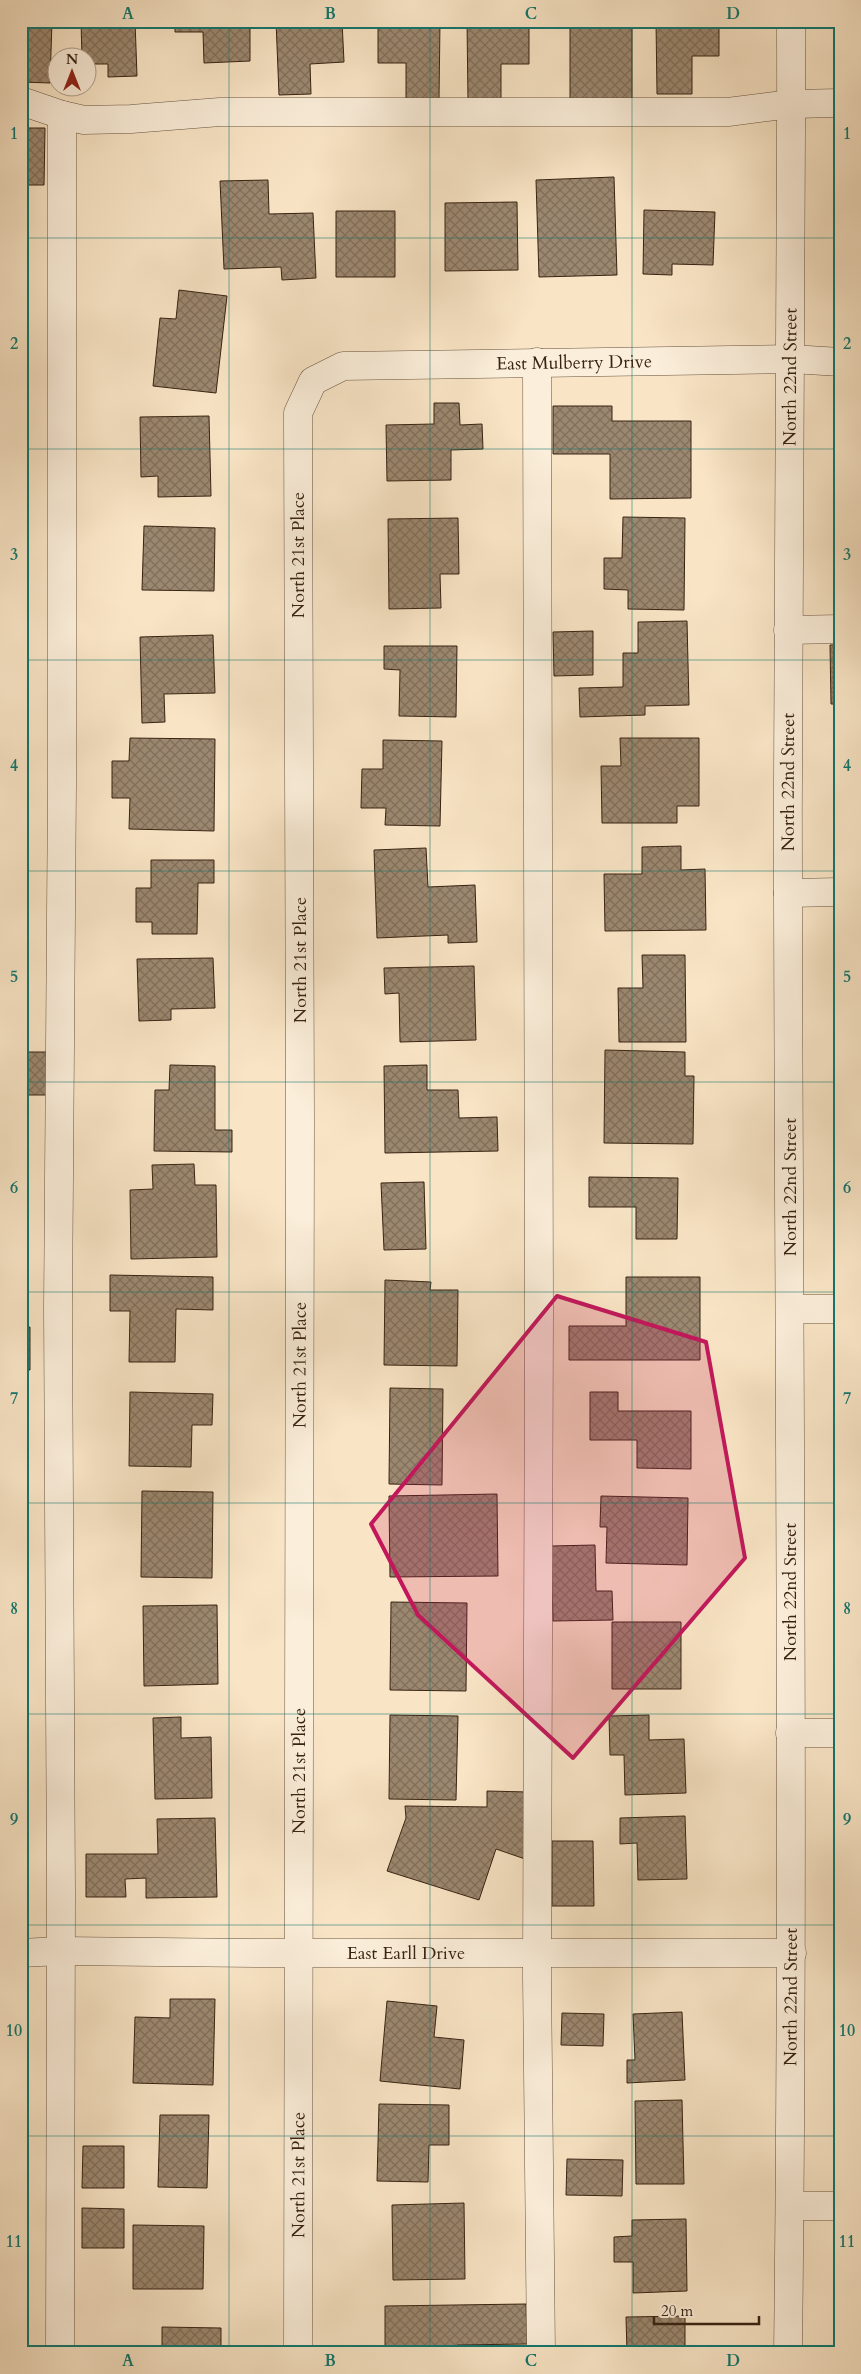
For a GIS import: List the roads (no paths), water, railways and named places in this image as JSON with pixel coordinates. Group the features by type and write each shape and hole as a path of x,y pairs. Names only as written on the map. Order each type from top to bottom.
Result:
{"street":[{"name":"North 22nd Street","path":"788,2353 792,1953 788,893 788,630 792,359 791,21"},
{"path":"21,101 62,115 84,120 131,119 220,112 728,112 791,104 840,103"},
{"path":"60,2353 58,1308 62,784 62,115"},
{"name":"East Mulberry Drive","path":"313,381 343,366 792,359 840,362"},
{"path":"536,362 540,1311 537,1953 541,2353"},
{"name":"North 21st Place","path":"298,2353 300,1120 298,413 313,381"},
{"path":"788,630 840,629"},
{"path":"788,893 840,892"},
{"path":"790,1310 840,1309"},
{"path":"790,1733 840,1733"},
{"name":"East Earll Drive","path":"21,1953 60,1950 300,1953 792,1953"},
{"path":"790,2206 840,2206"}]}
